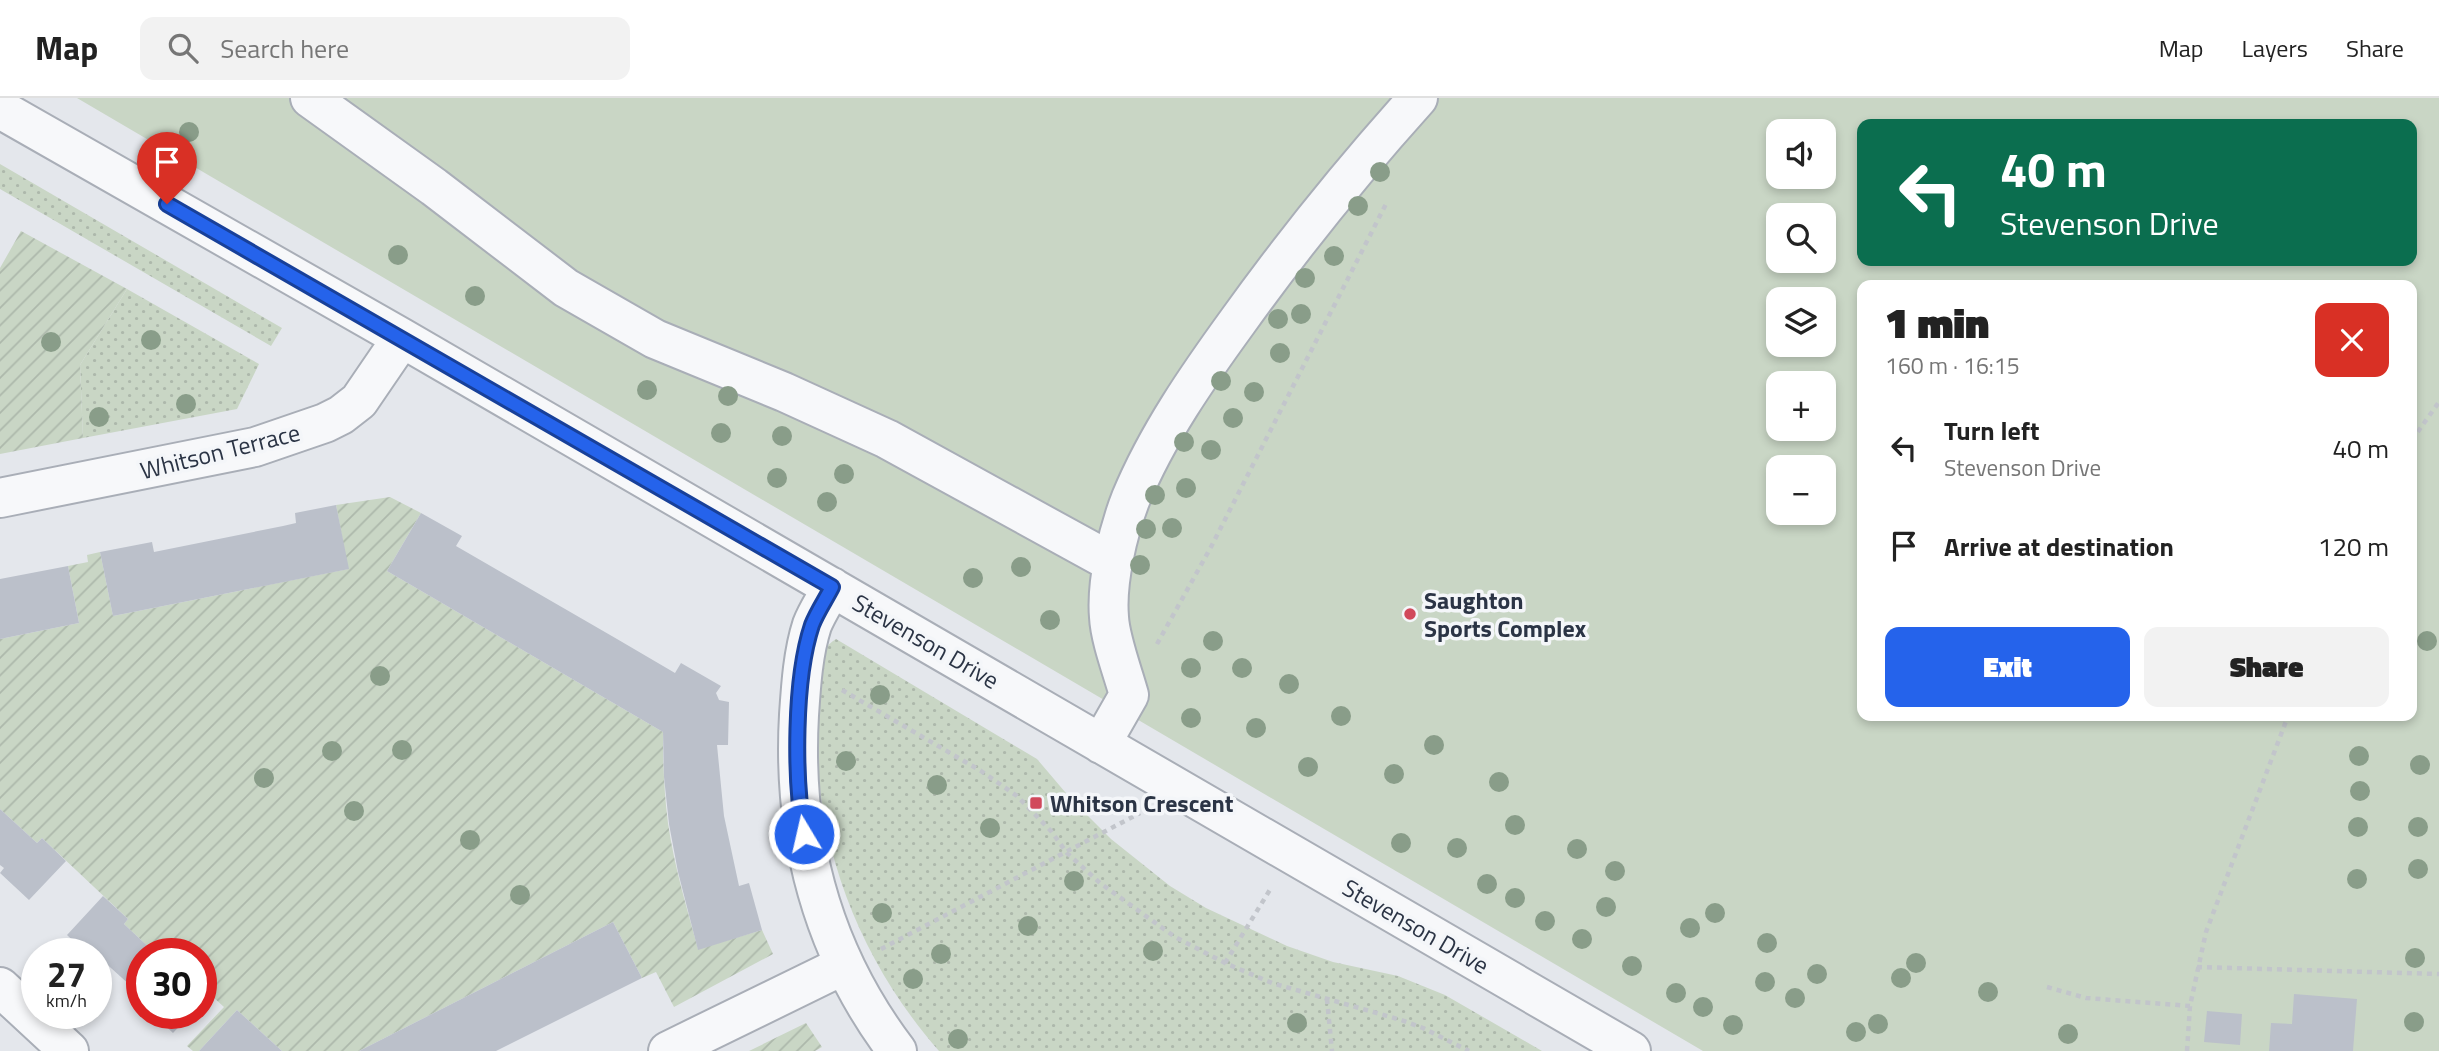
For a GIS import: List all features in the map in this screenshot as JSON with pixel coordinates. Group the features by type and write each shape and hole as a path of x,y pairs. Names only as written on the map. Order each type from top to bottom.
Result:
{"street":[{"path":"310,98 434,187 566,288 655,339 784,392 887,439 1113,563"},
{"path":"1101,744 1129,695 1108,618 1113,563 1130,499 1161,438 1209,361 1280,263 1355,168 1419,98"},
{"name":"Stevenson Drive","path":"0,109 402,338 1631,1051"},
{"name":"Whitson Terrace","path":"0,498 255,447 325,424 359,401 402,338"},
{"path":"832,587 813,624 804,669 797,749 800,808 824,916 844,965 897,1051"},
{"path":"668,1051 844,965"},
{"path":"0,987 69,1051"}],"path":[{"path":"1129,695 1211,547 1390,196"},
{"path":"2417,433 2439,402"},
{"path":"804,669 990,777 1017,796 1067,853 1100,883 1145,918 1175,937 1224,963 1272,983 1423,1028 1469,1051"},
{"path":"2187,1051 2190,1006 2206,932 2286,721"},
{"path":"844,965 871,954 1067,853 1181,791"},
{"path":"1224,963 1292,855"},
{"path":"2197,967 2439,974"},
{"path":"2047,987 2086,998 2190,1006"},
{"path":"1327,999 1332,1051"}],"green space":[{"name":"Saughton Sports Complex","path":"77,98 2439,98 2439,1051 1703,1051"},
{"path":"0,164 282,328 271,346 0,189"},
{"path":"21,231 127,289 80,365 83,438 0,454 0,268"},
{"path":"127,289 259,364 237,409 83,438 80,365"},
{"path":"390,497 421,513 387,571 663,732 665,789 671,839 698,949 762,930 773,954 674,1007 656,972 642,978 613,922 359,1051 282,1051 237,1010 199,1051 193,1051 187,1046 203,1029 217,1029 217,1014 224,1007 217,1001 217,938 139,938 124,924 128,919 42,838 37,843 0,809 0,639 79,623 68,566 88,562 87,555 100,552 113,616 348,569 336,505"},
{"path":"836,639 1037,759 1071,799 1111,839 1170,886 1206,908 1287,946 1333,962 1398,976 1445,995 1542,1051 939,1051 883,974 861,932 843,888 830,844 821,797 817,750 817,685 824,651"},
{"path":"806,1023 822,1047 815,1051 749,1051"}],"building":[{"path":"336,505 349,569 113,616 100,552 152,542 154,552 296,523 295,513"},
{"path":"421,513 462,536 456,546 675,673 681,663 721,686 716,693 719,700 729,702 728,745 717,745 724,816 739,886 749,883 762,930 698,950 669,824 663,732 387,571"},
{"path":"68,566 79,623 0,639 0,579"},
{"path":"0,809 37,843 42,838 66,861 29,900 0,873 4,868 0,865"},
{"path":"103,896 128,919 124,924 139,938 126,938 126,982 112,969 112,938 70,938 67,935"},
{"path":"613,922 642,978 496,1051 359,1051"},
{"path":"2294,994 2357,999 2353,1051 2269,1051 2271,1023 2292,1024"},
{"path":"237,1010 282,1051 199,1051"},
{"path":"2207,1011 2242,1014 2240,1045 2204,1042"}],"place":[{"name":"Saughton Sports Complex","path":"1410,614"},
{"name":"Whitson Crescent","path":"1036,803"}],"route":[{"path":"167,204 832,587 813,624 805,654 800,696 797,749 804,834"}]}
